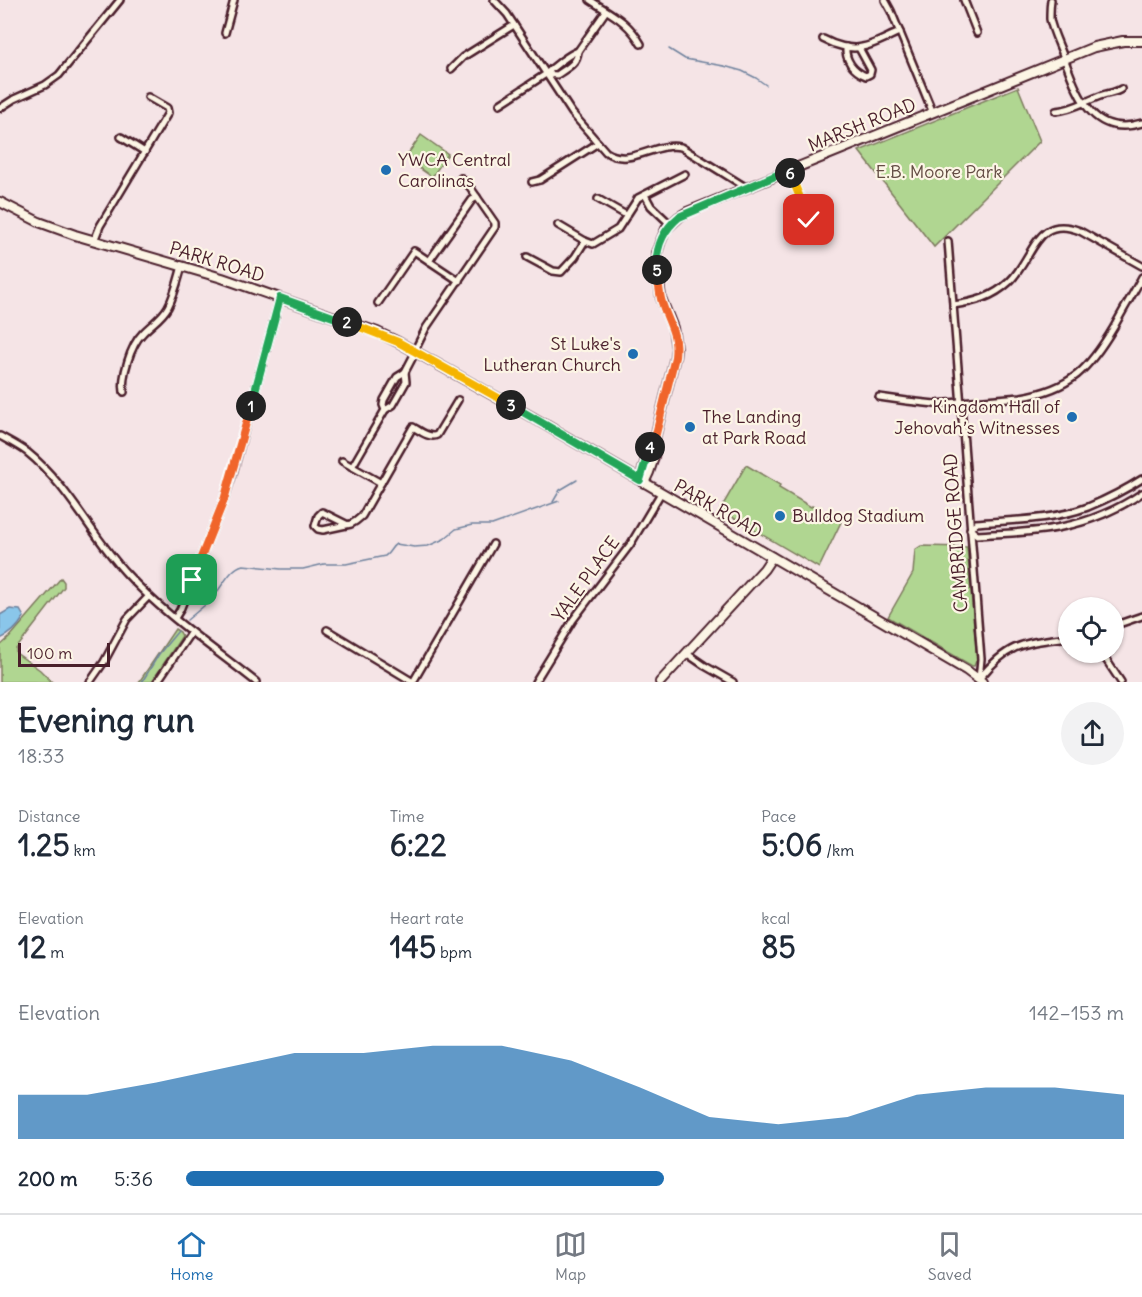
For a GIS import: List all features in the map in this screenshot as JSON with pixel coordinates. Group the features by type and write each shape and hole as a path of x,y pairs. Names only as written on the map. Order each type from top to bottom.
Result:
{"main road":[{"name":"MARSH ROAD","path":"670,224 687,212 1065,59 1108,43 1142,41"},
{"name":"PARK ROAD","path":"0,202 39,222 94,241 232,281 377,332 415,350 980,680"},
{"path":"642,482 676,348 673,328 661,298 657,266 660,243 670,224"},
{"path":"660,682 764,569 772,557"}],"street":[{"path":"0,108 45,85 59,75 120,0"},
{"path":"225,33 234,0"},
{"path":"494,0 514,24 572,113 606,152 622,159 664,146 681,147 747,188"},
{"path":"590,0 627,24 641,44"},
{"path":"885,0 933,113"},
{"path":"964,0 977,33"},
{"path":"1051,0 1050,21 1083,103 1098,118 1111,123 1123,126 1142,123"},
{"path":"500,105 546,74 557,75 572,65 578,59 578,51 606,11"},
{"path":"452,69 463,57 514,24"},
{"path":"824,39 846,47 859,48 900,32"},
{"path":"846,47 845,55 850,64 859,74 866,76 872,70 859,48"},
{"path":"1056,111 1071,108 1121,89"},
{"path":"94,241 100,226 169,112 167,108 148,97"},
{"path":"121,137 145,152"},
{"path":"532,182 540,180 598,143"},
{"path":"789,170 809,220"},
{"path":"558,225 593,244 615,231 638,198 685,174"},
{"path":"352,467 385,410 393,405 406,382 405,372 426,328 495,226 477,197 461,178"},
{"path":"645,195 651,206 670,224"},
{"path":"429,261 472,200 477,197"},
{"path":"598,199 626,215"},
{"path":"953,305 978,300 998,290 1020,268 1040,236 1058,227 1070,227 1080,231 1142,266"},
{"path":"527,257 555,273 561,272 575,257 585,241"},
{"name":"CAMBRIDGE ROAD","path":"948,241 981,659 980,680"},
{"path":"378,303 414,251 459,281"},
{"path":"124,392 124,376 135,345 142,334 167,308 182,266"},
{"path":"879,397 935,404 1034,395 1060,386 1083,370 1097,355 1142,277"},
{"path":"175,618 226,495 280,298"},
{"path":"385,410 384,400 397,376 405,372"},
{"path":"346,524 322,512 315,526 321,530 346,524 356,521 362,516 413,427 434,437 458,400"},
{"path":"0,436 26,451 50,474 120,567 149,596 256,682"},
{"path":"342,461 381,483"},
{"path":"1142,478 1123,490 1086,507 1063,513 976,523 970,529 978,535 1063,527 1092,518 1129,502 1142,493"},
{"path":"1123,490 1129,502"},
{"name":"YALE PLACE","path":"535,682 575,617 630,545 661,493"},
{"path":"327,630 413,682 493,544"},
{"path":"90,682 104,662 126,621 149,596"},
{"path":"1124,622 1142,616"},
{"path":"157,682 191,632"},
{"path":"980,680 989,666 1013,647 1058,638"},
{"path":"686,653 733,682"},
{"path":"1109,663 1122,682"}],"green space":[{"name":"E.B. Moore Park","path":"1018,87 1040,141 934,247 859,151"},
{"path":"421,135 448,154 432,177 405,158"},
{"name":"Bulldog Stadium","path":"746,465 780,485 779,488 841,522 819,568 720,510"},
{"path":"921,546 967,547 977,659 974,666 888,617 913,573 915,550"},
{"path":"61,578 64,587 16,649 16,653 40,670 52,682 0,682 0,646"},
{"path":"175,629 182,636 155,677 151,682 139,682"}],"water":[{"path":"10,609 20,610 24,617 14,630 0,639 0,615"}],"waterway":[{"path":"669,49 685,59 742,71 766,85"},
{"path":"553,502 560,490 577,480"},
{"path":"217,592 231,572 243,565 303,569 324,564 346,564 385,556 396,544 414,547 428,546 444,539 456,529 472,525 492,525 559,501"},
{"path":"882,517 906,516"},
{"path":"187,620 211,600"},
{"path":"142,682 159,654 178,631"}],"place":[{"name":"YWCA Central Carolinas","path":"386,170"},
{"name":"St Luke's Lutheran Church","path":"633,354"},
{"name":"Kingdom Hall of Jehovah’s Witnesses","path":"1072,417"},
{"name":"The Landing at Park Road","path":"690,427"},
{"name":"Bulldog Stadium","path":"780,516"}],"route":[{"path":"192,580 223,505 233,473 280,298 377,332 415,350 640,480 650,446 655,438 676,348 673,328 661,298 657,266 657,253 666,229 687,212 789,170 809,220"}]}
